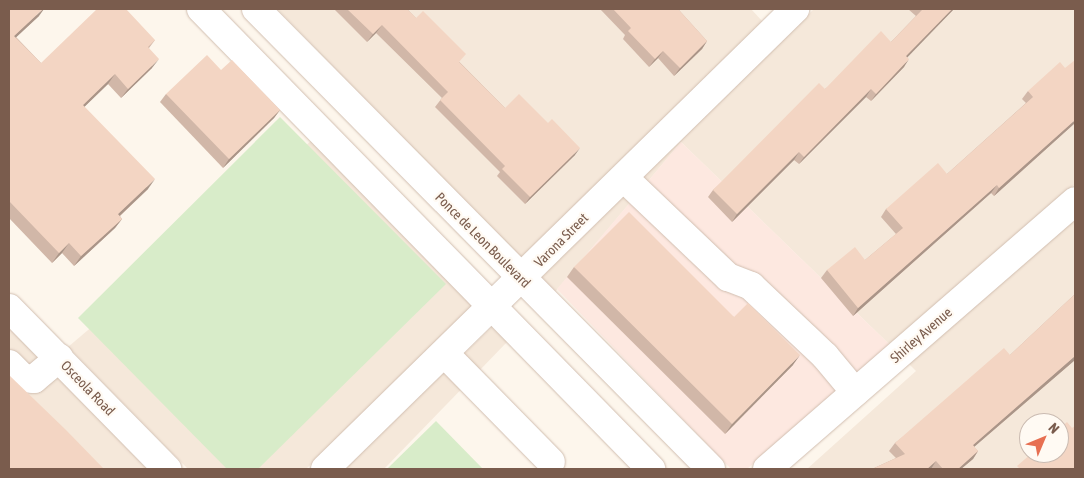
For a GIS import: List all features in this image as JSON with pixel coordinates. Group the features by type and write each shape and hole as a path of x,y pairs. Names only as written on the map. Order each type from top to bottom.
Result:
{"street":[{"path":"202,9 651,469"},
{"name":"Ponce de Leon Boulevard","path":"256,9 711,469"},
{"name":"Varona Street","path":"325,469 624,178 783,13"},
{"path":"624,178 728,277 758,293 825,356 855,392"},
{"name":"Shirley Avenue","path":"767,469 1075,201"},
{"name":"Osceola Road","path":"9,308 167,469"},
{"path":"445,354 551,462"},
{"path":"9,364 23,378 34,378 59,358"}],"shaded area":[{"path":"277,9 751,9 763,22 523,260"},
{"path":"814,9 1075,9 1075,184 890,345 681,142 555,292 541,278"},
{"path":"311,141 474,308 306,469 188,469 68,347"},
{"path":"681,142 890,345 747,469 731,469 557,289"},
{"path":"1075,218 1075,469 807,469 916,371 908,363"},
{"path":"492,327 507,342 384,469 343,469"},
{"path":"9,328 147,469 9,469"}],"green space":[{"path":"280,117 446,284 258,469 227,469 78,318"},
{"path":"436,421 483,469 387,469"}],"building":[{"path":"9,9 43,9 14,36 41,63 97,9 126,9 155,40 148,47 159,59 128,89 115,74 83,105 155,179 118,214 122,219 81,256 69,243 59,253 9,201"},
{"path":"347,9 407,9 416,18 423,11 466,54 459,62 505,108 519,94 548,123 552,119 580,148 530,197 502,169 505,166 440,100 448,92 382,25 373,34"},
{"path":"613,9 678,9 707,41 680,68 663,51 655,59 628,31 631,28"},
{"path":"921,9 952,9 906,56 909,59 876,94 871,89 804,157 799,152 737,214 713,190 819,83 825,89 881,31 891,42"},
{"path":"207,55 221,70 232,60 280,110 229,159 166,94"},
{"path":"1075,60 1075,120 999,188 997,185 858,308 827,270 855,247 865,260 903,228 886,209 938,163 947,174 1033,97 1028,91 1060,62 1065,68"},
{"path":"629,212 734,317 748,303 800,355 732,424 574,267"},
{"path":"1075,294 1075,356 973,445 978,451 958,469 943,469 936,461 927,469 872,469 905,454 895,443 1004,348 1010,355"},
{"path":"9,375 66,430 104,469 9,469"},
{"path":"1069,424 1072,428 1075,426 1075,469 1020,469 1017,466 1020,463 1069,463"}]}
